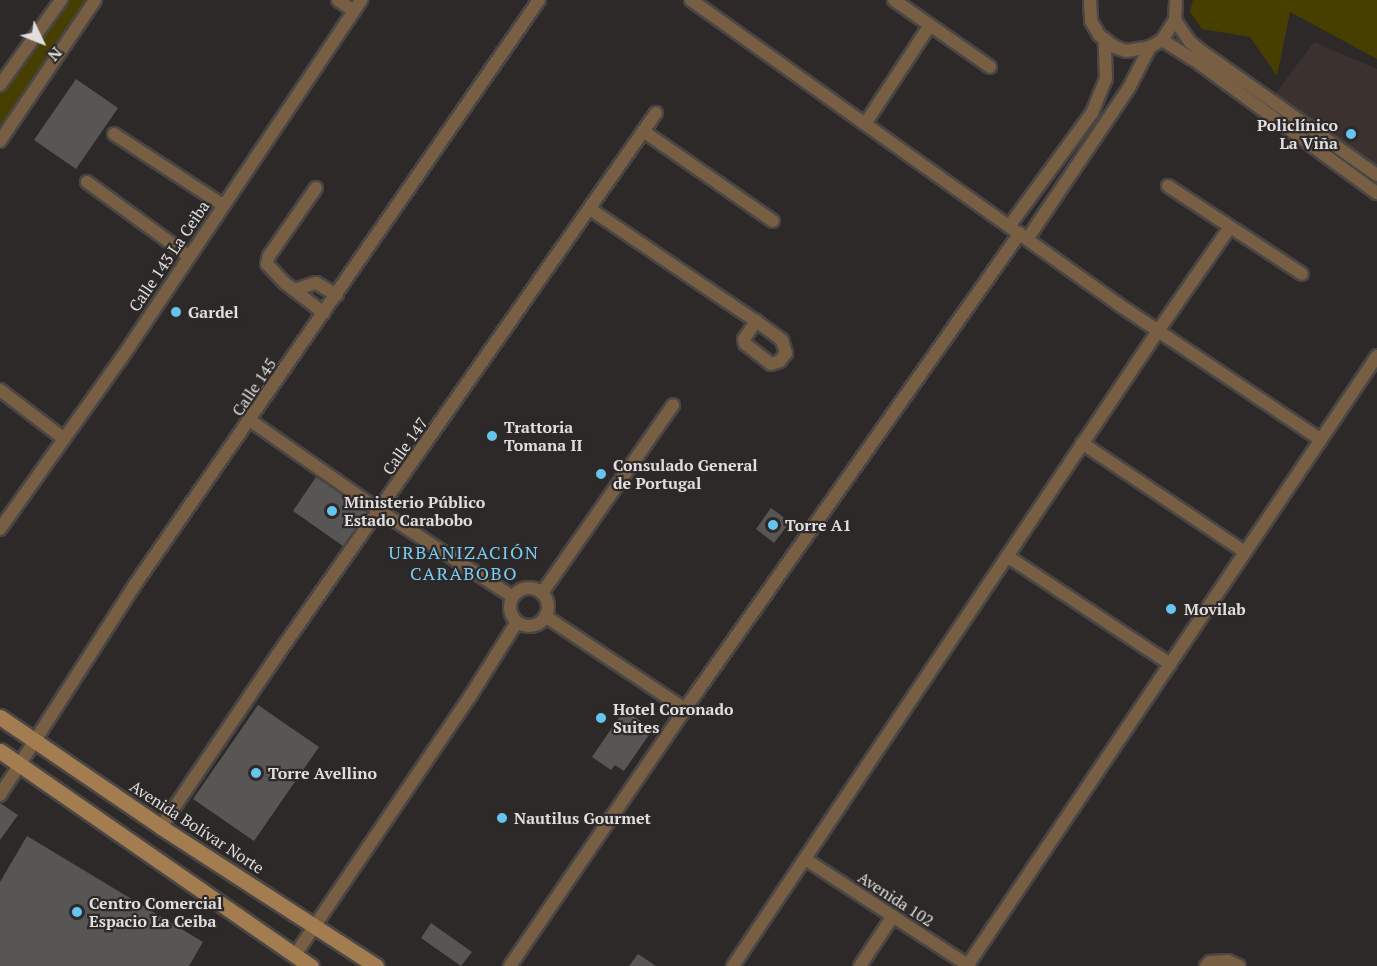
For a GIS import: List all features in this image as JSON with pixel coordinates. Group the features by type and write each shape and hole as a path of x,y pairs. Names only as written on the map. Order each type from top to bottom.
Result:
{"main road":[{"name":"Avenida Bolívar Norte","path":"0,717 161,827 376,966"},
{"path":"0,751 311,966"}],"street":[{"path":"0,85 61,0"},
{"path":"0,141 94,0"},
{"path":"338,0 354,11"},
{"name":"Calle 143 La Ceiba","path":"0,529 121,359 361,0"},
{"name":"Calle 145","path":"0,795 134,586 251,421 539,0"},
{"path":"691,0 1158,331 1321,440"},
{"path":"894,0 990,67"},
{"path":"1088,2 1091,21 1105,41 1126,51 1150,47 1162,40 1175,20 1176,0"},
{"path":"1175,20 1190,42 1201,51 1377,175"},
{"path":"865,124 930,25"},
{"path":"1162,40 1193,59 1377,193"},
{"path":"1010,225 1092,112 1106,79 1105,41"},
{"path":"510,966 684,710 1130,86 1150,47"},
{"name":"Calle 147","path":"161,827 278,654 656,113"},
{"path":"643,131 773,221"},
{"path":"114,134 223,205"},
{"path":"87,182 189,256"},
{"path":"1168,186 1302,274"},
{"path":"316,188 267,260 272,272 324,313"},
{"path":"590,208 756,321"},
{"path":"733,966 1082,443 1230,227"},
{"path":"294,290 316,283 337,294"},
{"path":"968,966 1377,356"},
{"path":"0,390 63,438"},
{"path":"542,593 673,405"},
{"path":"251,421 380,511 513,597"},
{"path":"1082,443 1245,552"},
{"path":"1007,556 1170,664"},
{"path":"527,588 542,593 548,607 545,616 532,625 517,622 510,608 513,597 527,588"},
{"path":"545,616 684,710"},
{"path":"295,955 517,622"},
{"name":"Avenida 102","path":"805,859 968,966"},
{"path":"860,966 893,916"},
{"path":"1206,966 1210,962 1233,963"}],"shaded area":[{"path":"61,0 95,0 0,140 0,86"},
{"path":"1193,0 1377,0 1377,59 1290,12 1277,76 1250,37 1202,29 1190,12"},
{"name":"Policlínico La Viña","path":"1314,42 1377,69 1377,171 1273,97"}],"building":[{"path":"76,79 118,108 76,169 34,140"},
{"name":"Ministerio Público Estado Carabobo","path":"316,477 367,512 343,546 293,511"},
{"name":"Torre A1","path":"771,508 790,522 774,543 756,529"},
{"name":"Torre Avellino","path":"258,705 319,747 254,841 193,799"},
{"path":"624,710 653,729 624,771 615,765 611,770 592,757"},
{"path":"0,803 18,815 0,840"},
{"name":"Centro Comercial Espacio La Ceiba","path":"27,836 203,942 189,966 0,966 0,882"},
{"path":"431,923 472,952 461,966 421,938"},
{"path":"638,954 656,966 629,966"}],"place":[{"name":"Policlínico La Viña","path":"1351,134"},
{"name":"Gardel","path":"176,312"},
{"name":"Trattoria Tomana II","path":"492,436"},
{"name":"Consulado General de Portugal","path":"601,474"},
{"name":"Ministerio Público Estado Carabobo","path":"332,511"},
{"name":"Torre A1","path":"773,525"},
{"name":"Movilab","path":"1171,609"},
{"name":"Hotel Coronado Suites","path":"601,718"},
{"name":"Torre Avellino","path":"256,773"},
{"name":"Nautilus Gourmet","path":"502,818"},
{"name":"Centro Comercial Espacio La Ceiba","path":"77,912"}],"district":[{"name":"URBANIZACIÓN CARABOBO","path":"464,563"}]}
